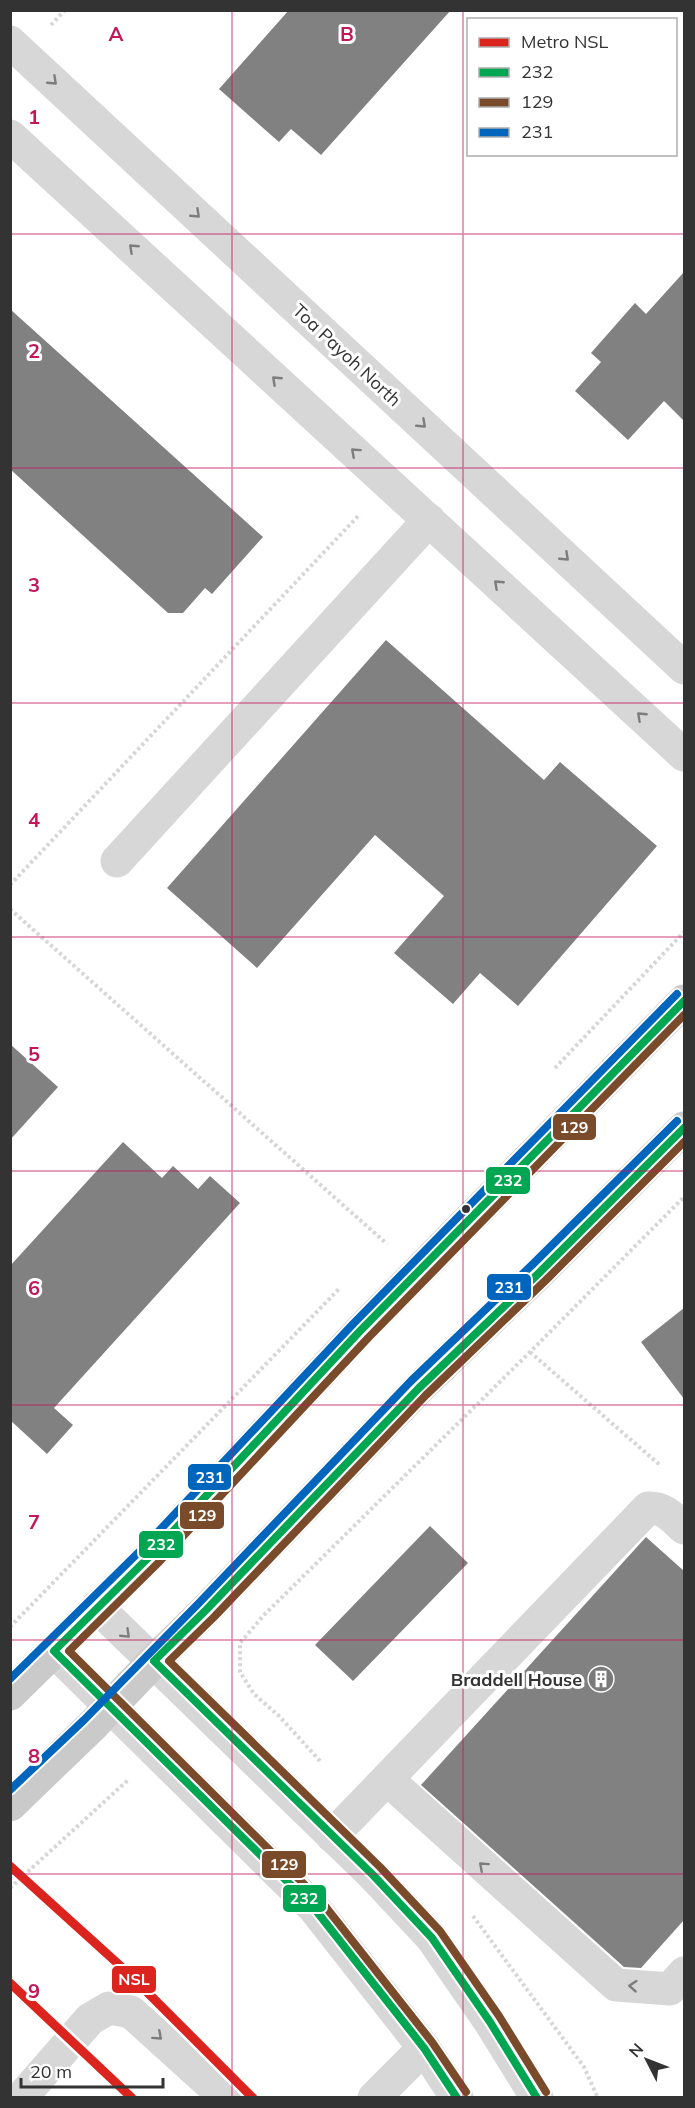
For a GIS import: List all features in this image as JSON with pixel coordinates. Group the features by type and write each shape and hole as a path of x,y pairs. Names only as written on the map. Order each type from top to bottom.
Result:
{"main road":[{"path":"10,1694 150,1556 360,1331 684,1001"},
{"path":"10,1805 206,1610 419,1388 540,1272 684,1128"}],"street":[{"name":"Toa Payoh North","path":"10,42 684,668"},
{"path":"10,136 684,755"},
{"path":"117,861 429,520"},
{"path":"332,1836 648,1508 658,1508 666,1512 684,1528"},
{"path":"97,1607 373,1875 432,1938 490,2022 537,2097"},
{"path":"54,1651 314,1908 424,2048 457,2097"},
{"path":"388,1780 616,1985 670,1989 684,1973"},
{"path":"21,2097 90,2019 109,2008 131,2013 226,2097"},
{"path":"374,2097 424,2048"}],"path":[{"path":"10,885 389,483"},
{"path":"10,909 417,1274"},
{"path":"240,1672 240,1642 264,1616 684,1197"},
{"path":"530,1352 667,1472"},
{"path":"10,1888 136,1772"}],"building":[{"path":"289,10 451,10 321,155 291,129 279,142 219,89"},
{"path":"684,272 684,421 664,401 628,440 575,391 601,362 591,353 635,303 646,314"},
{"path":"10,309 263,537 212,594 205,588 183,613 168,613 10,469"},
{"path":"386,640 544,780 560,762 657,846 518,1006 480,973 453,1004 394,953 444,896 375,835 257,968 167,888"},
{"path":"10,1044 58,1087 10,1140"},
{"path":"123,1142 162,1178 173,1166 198,1189 210,1176 240,1203 54,1408 73,1425 47,1454 10,1420 10,1266"},
{"path":"684,1308 684,1399 641,1342"},
{"path":"430,1526 468,1563 353,1681 315,1645"},
{"name":"Braddell House","path":"646,1537 684,1571 684,1920 641,1968 624,1967 421,1785"}],"metro line":[{"name":"NSL","path":"10,1866 126,1971 253,2098"},
{"name":"NSL","path":"10,1983 132,2098"}],"transit line":[{"name":"231","path":"10,1679 142,1549 353,1324 677,994"},
{"name":"232","path":"457,2098 424,2048 314,1908 54,1651 150,1556 360,1331 684,1001"},
{"name":"129","path":"466,2092 432,2042 321,1901 69,1651 158,1563 368,1338 684,1015"},
{"name":"231","path":"10,1790 84,1720 199,1603 411,1381 677,1121"},
{"name":"232","path":"537,2098 490,2022 432,1938 373,1875 154,1661 419,1388 540,1272 684,1128"},
{"name":"129","path":"546,2092 499,2016 440,1931 380,1867 169,1661 426,1395 547,1279 684,1142"}],"place":[{"name":"Braddell House","path":"601,1679"}]}
